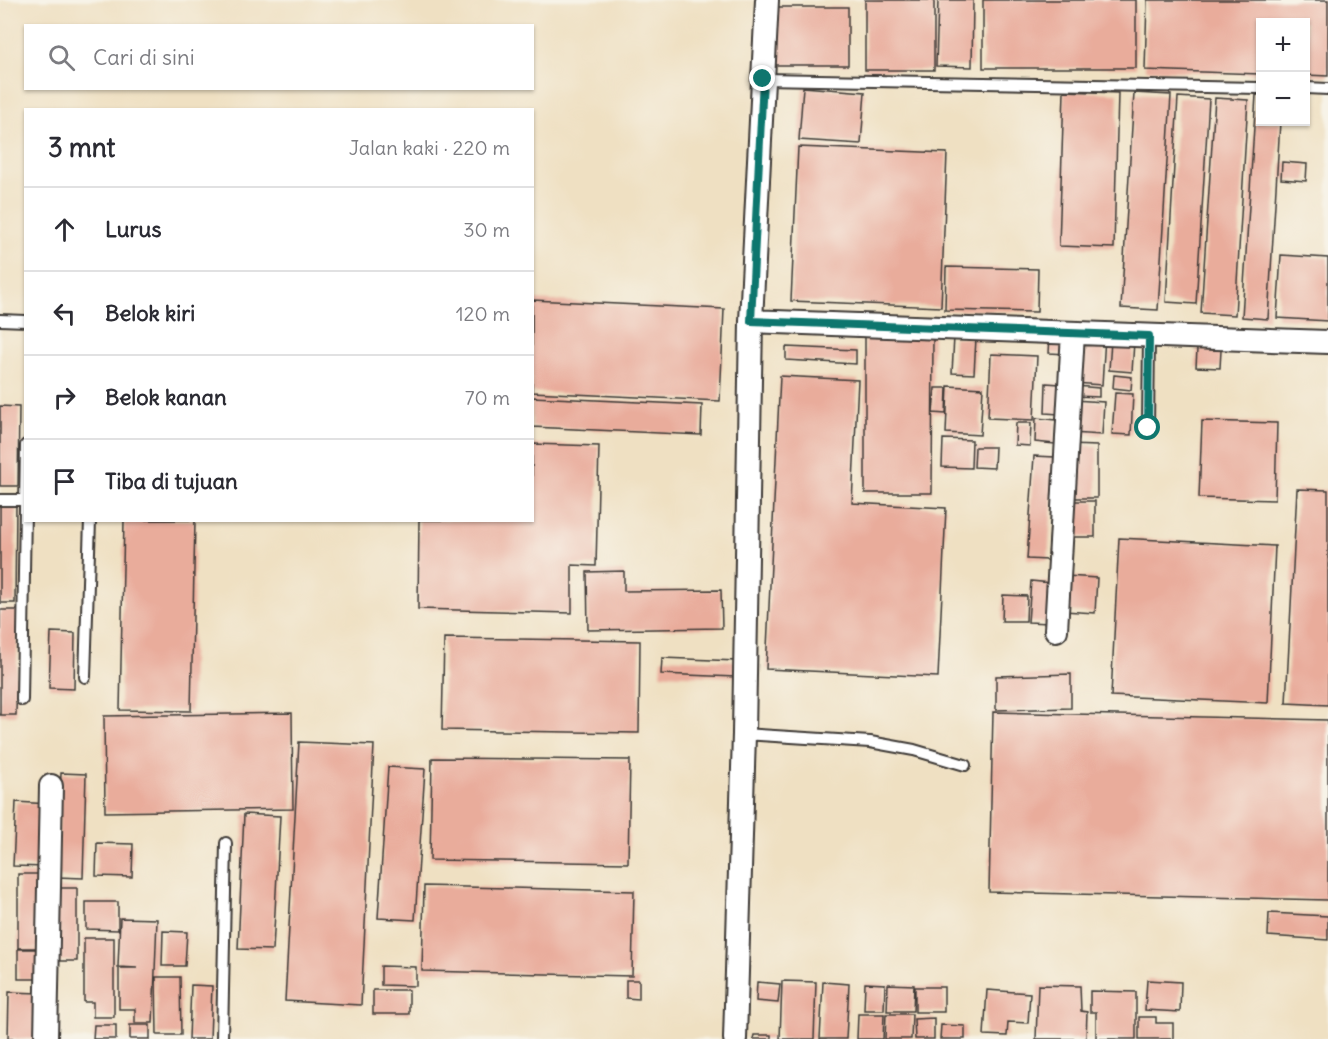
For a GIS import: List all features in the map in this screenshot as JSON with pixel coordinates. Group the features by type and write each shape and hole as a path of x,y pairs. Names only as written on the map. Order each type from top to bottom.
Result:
{"street":[{"path":"735,1039 744,734 751,321 767,0"},
{"path":"751,321 1328,342"},
{"path":"1056,630 1073,333"},
{"path":"46,1039 51,786"}],"lane":[{"path":"763,79 1256,87"},
{"path":"1310,88 1328,89"},
{"path":"0,320 24,321"},
{"path":"1148,428 1149,336"},
{"path":"0,500 24,500"},
{"path":"22,700 25,522"},
{"path":"85,677 90,522"},
{"path":"744,734 870,742 914,750 965,765"},
{"path":"222,1039 226,843"}],"building":[{"path":"865,0 934,0 934,70 865,70"},
{"path":"938,0 973,0 972,67 936,66"},
{"path":"983,0 1136,0 1136,68 983,68"},
{"path":"1147,0 1328,0 1328,76 1310,75 1310,18 1256,18 1256,74 1145,70"},
{"path":"774,7 848,7 848,65 774,65"},
{"path":"803,87 865,92 861,144 799,140"},
{"path":"1064,91 1118,93 1114,248 1059,246"},
{"path":"1134,93 1171,95 1158,310 1121,308"},
{"path":"1256,95 1256,126 1280,126 1268,319 1242,317"},
{"path":"1178,97 1209,99 1196,304 1166,302"},
{"path":"1215,98 1248,100 1235,315 1201,313"},
{"path":"798,147 947,153 941,307 791,301"},
{"path":"1282,162 1307,164 1306,181 1281,179"},
{"path":"1281,255 1328,258 1328,321 1277,318"},
{"path":"946,267 1038,269 1037,312 945,310"},
{"path":"534,300 724,309 720,401 534,392"},
{"path":"865,334 933,334 932,493 865,493"},
{"path":"1077,335 1105,337 1102,385 1074,383"},
{"path":"1050,336 1068,337 1067,354 1049,353"},
{"path":"954,337 976,338 974,374 952,373"},
{"path":"1111,341 1134,342 1132,372 1109,370"},
{"path":"786,347 856,350 856,364 786,360"},
{"path":"1197,349 1221,350 1220,368 1196,367"},
{"path":"991,354 1037,356 1034,420 988,418"},
{"path":"1114,375 1132,377 1131,390 1113,388"},
{"path":"780,376 858,380 852,503 946,508 938,677 766,669"},
{"path":"1046,383 1060,384 1059,414 1045,413"},
{"path":"948,386 983,388 980,435 946,433"},
{"path":"1076,386 1099,388 1099,397 1076,396"},
{"path":"935,388 947,388 946,414 933,413"},
{"path":"1115,393 1133,394 1131,435 1112,434"},
{"path":"534,397 702,405 701,435 534,427"},
{"path":"1074,400 1104,402 1102,435 1072,433"},
{"path":"0,406 19,407 18,486 0,486"},
{"path":"1036,418 1056,420 1055,444 1035,442"},
{"path":"1202,421 1277,423 1275,500 1199,498"},
{"path":"1016,423 1031,423 1030,446 1015,445"},
{"path":"943,439 972,440 971,468 942,467"},
{"path":"534,444 599,446 596,566 572,565 572,613 418,609 419,522 534,522"},
{"path":"1069,445 1097,446 1097,498 1068,498"},
{"path":"975,447 995,447 994,468 974,467"},
{"path":"1034,456 1055,457 1048,560 1027,559"},
{"path":"1297,489 1328,490 1328,705 1286,703"},
{"path":"1067,501 1095,501 1095,537 1067,537"},
{"path":"0,506 16,506 15,603 0,603"},
{"path":"124,522 195,522 191,711 120,710"},
{"path":"1119,538 1275,546 1268,703 1111,696"},
{"path":"624,571 624,591 721,590 722,628 588,630 587,572"},
{"path":"1066,576 1097,578 1095,613 1064,611"},
{"path":"1031,581 1051,583 1049,623 1028,622"},
{"path":"1003,595 1027,596 1026,621 1002,621"},
{"path":"0,610 18,610 16,715 0,715"},
{"path":"51,632 75,633 74,689 49,688"},
{"path":"444,638 640,641 639,733 442,730"},
{"path":"662,658 737,661 736,677 661,674"},
{"path":"1071,674 1071,708 996,710 996,676"},
{"path":"993,712 1328,720 1328,900 989,892"},
{"path":"292,713 293,809 105,812 104,716"},
{"path":"299,742 374,745 361,1005 285,1001"},
{"path":"432,758 630,760 628,863 430,860"},
{"path":"388,767 425,769 415,920 378,918"},
{"path":"61,773 86,774 83,878 57,877"},
{"path":"16,802 49,804 46,867 13,866"},
{"path":"244,814 280,816 273,950 238,949"},
{"path":"97,843 133,844 132,877 96,876"},
{"path":"18,874 43,874 43,948 18,948"},
{"path":"424,886 634,891 632,976 422,971"},
{"path":"55,888 77,888 77,961 55,961"},
{"path":"86,902 118,902 118,930 86,929"},
{"path":"1269,913 1328,916 1328,940 1268,936"},
{"path":"120,918 157,919 153,1023 135,1023 135,1009 119,1009 119,968 137,968 118,967"},
{"path":"163,931 187,932 185,966 162,966"},
{"path":"84,938 114,938 114,1017 93,1017 93,1002 84,1002"},
{"path":"18,949 41,949 42,979 18,979"},
{"path":"381,966 416,967 416,986 381,985"},
{"path":"156,977 180,977 181,1035 157,1035"},
{"path":"626,980 639,980 639,999 626,998"},
{"path":"1147,980 1181,982 1180,1012 1145,1010"},
{"path":"782,981 816,982 814,1039 780,1039"},
{"path":"757,982 780,984 778,1003 756,1001"},
{"path":"823,982 849,984 846,1039 820,1039"},
{"path":"865,983 885,984 884,1010 864,1010"},
{"path":"888,984 914,985 913,1011 887,1011"},
{"path":"191,985 212,986 210,1039 189,1039"},
{"path":"1038,985 1080,986 1081,1011 1087,1012 1086,1039 1036,1039"},
{"path":"915,987 944,987 944,1012 915,1012"},
{"path":"373,990 409,990 409,1014 373,1014"},
{"path":"987,990 1030,993 1028,1023 1008,1022 1007,1036 984,1035"},
{"path":"1090,991 1136,992 1136,1039 1096,1039 1096,1012 1090,1012"},
{"path":"9,992 39,993 39,1039 8,1039"},
{"path":"858,1014 884,1014 883,1039 857,1039"},
{"path":"886,1014 912,1014 911,1039 885,1039"},
{"path":"1139,1017 1156,1017 1156,1023 1173,1023 1173,1039 1139,1039"},
{"path":"934,1018 934,1039 915,1039 914,1019"},
{"path":"94,1025 116,1025 116,1039 93,1039"},
{"path":"130,1025 150,1025 150,1039 130,1039"},
{"path":"941,1025 965,1026 965,1039 940,1039"},
{"path":"754,1035 771,1035 771,1039 753,1039"}],"route":[{"path":"763,79 751,321 1149,336 1148,428"}]}
